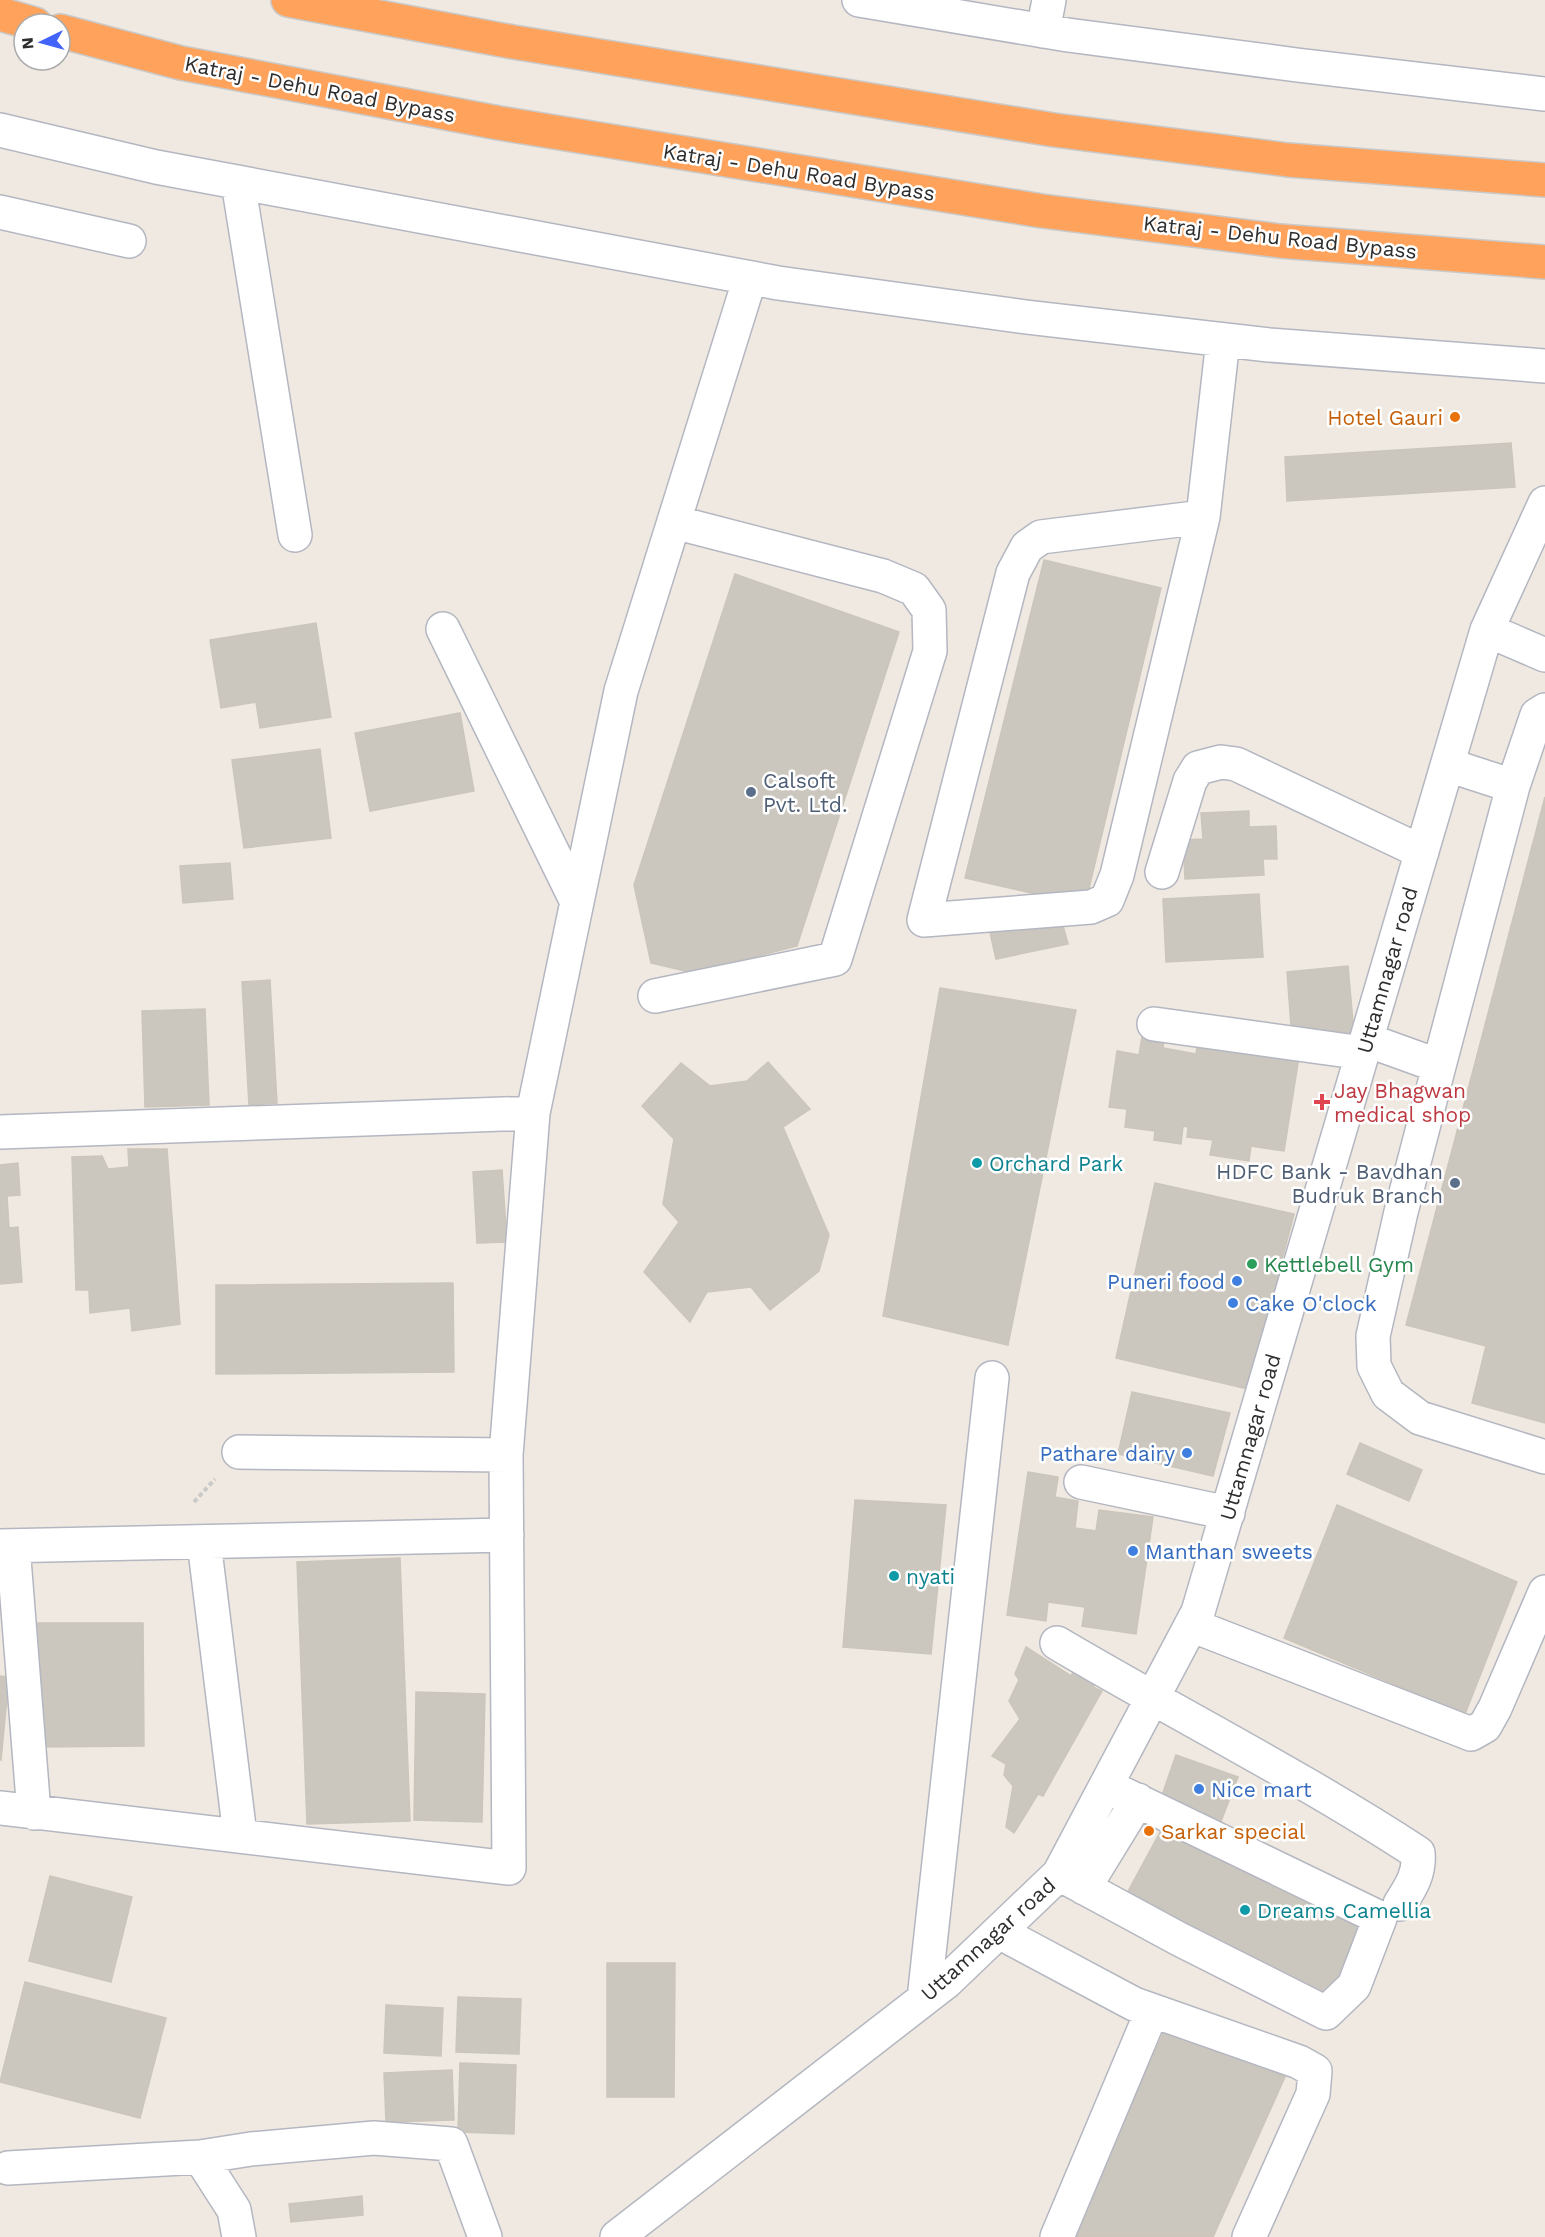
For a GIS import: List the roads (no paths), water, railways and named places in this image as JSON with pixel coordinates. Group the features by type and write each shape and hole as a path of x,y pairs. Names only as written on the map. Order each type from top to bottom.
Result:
{"highway":[{"path":"288,0 513,42 1054,130 1288,160 1545,180"},
{"name":"Katraj - Dehu Road Bypass","path":"72,34 181,63 499,123 1042,211 1280,241 1545,262"}],"street":[{"path":"859,0 1046,15 1297,65 1545,94"},
{"path":"0,130 156,167 750,278 1026,318 1223,340 1545,366"},
{"path":"238,183 295,535"},
{"path":"0,212 129,241"},
{"path":"0,1808 509,1869 506,1455 533,1113 621,691 750,278"},
{"path":"1203,517 1041,537 1027,547 1013,573 924,920 1091,907 1107,900 1117,875 1203,517 1223,340"},
{"name":"Uttamnagar road","path":"615,2237 946,1982 999,1932 1072,1881 1107,1785 1198,1612 1487,630 1545,504"},
{"path":"655,996 836,959 930,651 929,610 914,589 883,576 674,522"},
{"path":"443,629 577,902"},
{"path":"1487,630 1545,655"},
{"path":"1545,710 1537,715 1513,786 1401,1212 1373,1336 1374,1366 1388,1394 1420,1418 1545,1457"},
{"path":"1162,872 1190,781 1198,768 1221,762 1236,764 1422,852"},
{"path":"1448,765 1513,786"},
{"path":"1154,1024 1365,1047 1439,1066"},
{"path":"0,1132 533,1113"},
{"path":"924,1999 992,1378"},
{"path":"239,1452 506,1455"},
{"path":"1081,1482 1228,1513"},
{"path":"34,1813 7,1546 507,1535"},
{"path":"204,1542 240,1835"},
{"path":"1191,1625 1471,1734 1485,1726 1495,1708 1545,1592"},
{"path":"1057,1643 1152,1699 1350,1808 1418,1853 1419,1866 1413,1885 1400,1904"},
{"path":"1107,1785 1138,1800 1380,1918 1354,1986 1326,2013 1179,1939 1072,1881 1138,1800"},
{"path":"999,1932 1134,2004 1299,2062 1315,2071 1314,2094 1249,2237"},
{"path":"1057,2237 1152,2011"},
{"path":"8,2168 200,2157 251,2149 374,2138 451,2144 485,2237"},
{"path":"200,2157 234,2210 239,2237"}],"place":[{"name":"Hotel Gauri","path":"1455,417"},
{"name":"Calsoft Pvt. Ltd.","path":"751,792"},
{"name":"Jay Bhagwan medical shop","path":"1322,1102"},
{"name":"Orchard Park","path":"977,1163"},
{"name":"HDFC Bank - Bavdhan Budruk Branch","path":"1455,1183"},
{"name":"Kettlebell Gym","path":"1252,1264"},
{"name":"Puneri food","path":"1237,1281"},
{"name":"Cake O'clock","path":"1233,1303"},
{"name":"Pathare dairy","path":"1187,1453"},
{"name":"Manthan sweets","path":"1133,1551"},
{"name":"nyati","path":"894,1576"},
{"name":"Nice mart","path":"1199,1789"},
{"name":"Sarkar special","path":"1149,1831"},
{"name":"Dreams Camellia","path":"1245,1910"}]}
